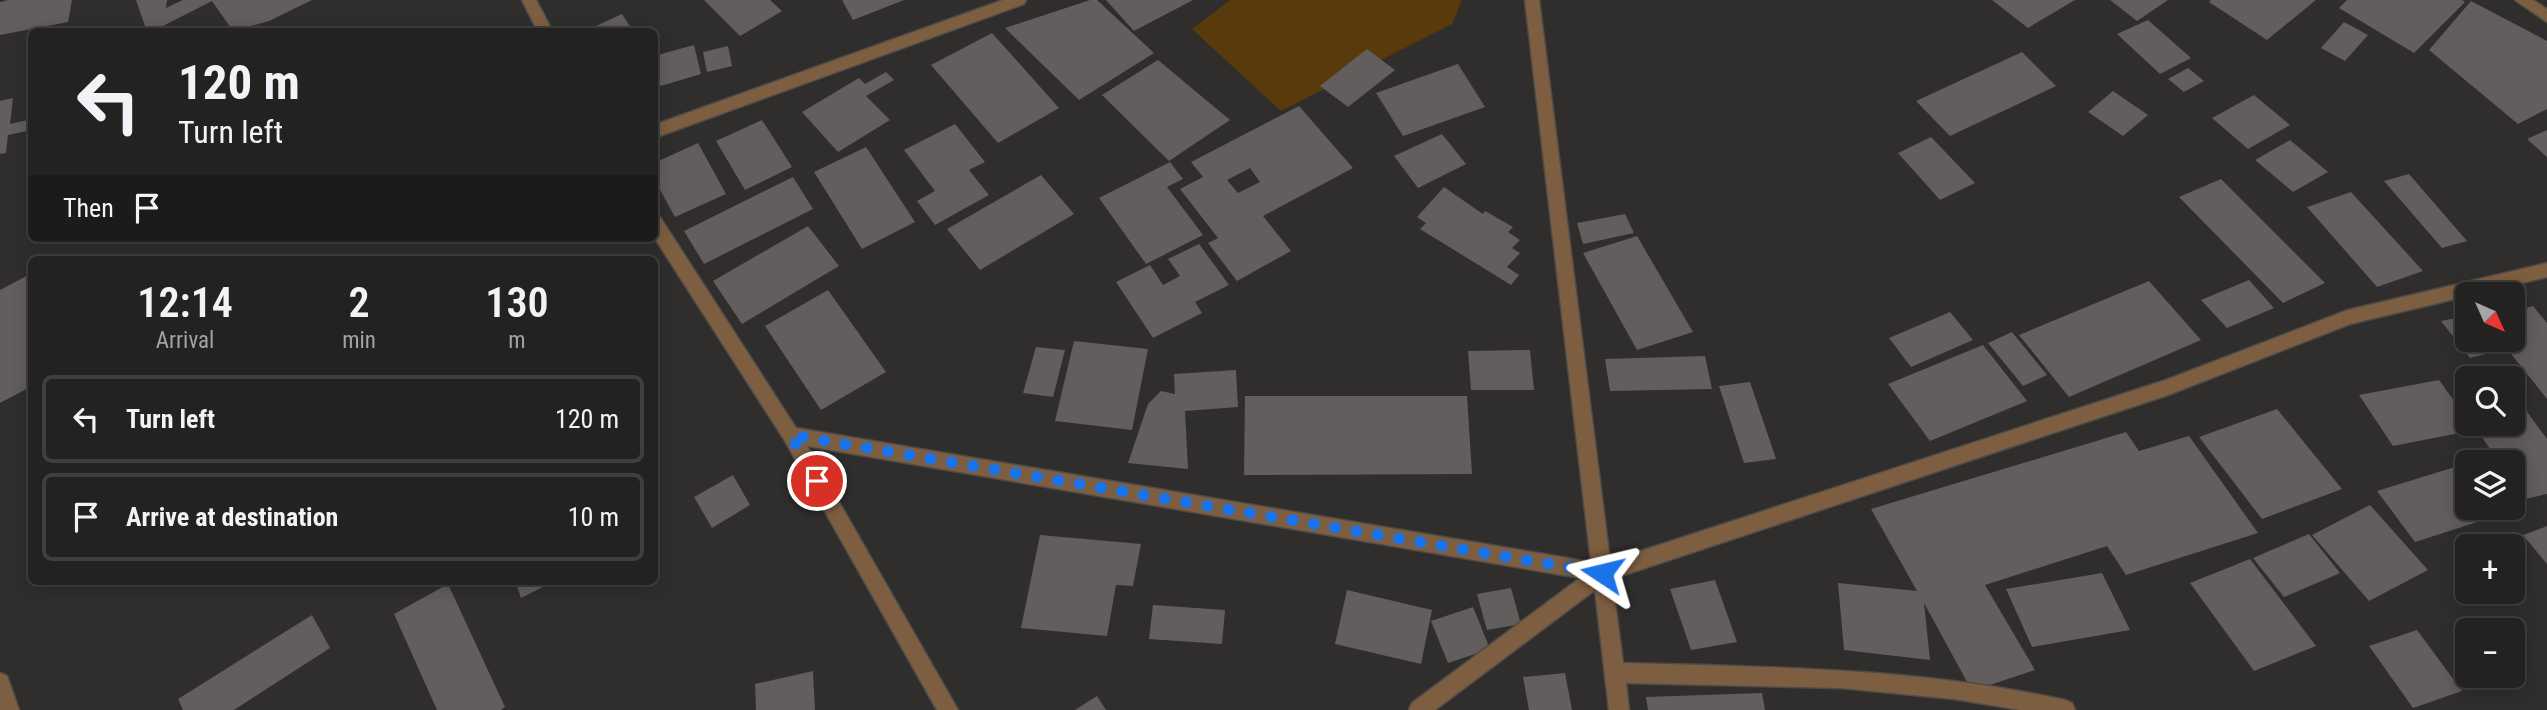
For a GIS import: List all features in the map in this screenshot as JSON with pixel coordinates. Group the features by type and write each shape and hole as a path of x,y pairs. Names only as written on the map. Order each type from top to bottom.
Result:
{"street":[{"path":"529,0 544,28"},
{"path":"658,131 1019,0"},
{"path":"1532,0 1619,710"},
{"path":"2522,0 2547,16"},
{"path":"658,228 791,435 948,710"},
{"path":"1419,710 1602,573 2168,387 2348,317 2547,270"},
{"path":"791,435 1602,573"},
{"path":"1614,673 1883,680 2037,703 2065,710"},
{"path":"0,683 9,710"}],"shaded area":[{"path":"1230,0 1462,0 1452,24 1281,111 1192,29"}],"building":[{"path":"72,0 68,22 0,35 0,2"},
{"path":"136,0 167,0 166,8 183,0 312,0 269,21 244,28 231,28 212,1 159,28 146,28"},
{"path":"704,0 770,0 782,11 740,36"},
{"path":"842,0 904,0 853,20"},
{"path":"1097,0 1154,53 1079,100 1005,28"},
{"path":"1106,0 1193,0 1134,31"},
{"path":"1992,0 2075,0 2028,28"},
{"path":"2110,0 2168,0 2137,21"},
{"path":"2316,0 2267,40 2209,2"},
{"path":"2347,0 2465,2 2414,53 2339,8"},
{"path":"2471,1 2547,41 2547,109 2518,124 2429,50"},
{"path":"622,14 631,28 592,28"},
{"path":"2148,20 2191,58 2160,74 2117,34"},
{"path":"2344,22 2368,35 2345,61 2321,48"},
{"path":"992,33 1059,108 998,143 931,65"},
{"path":"694,45 701,74 658,87 658,55"},
{"path":"728,46 732,66 707,72 703,52"},
{"path":"1367,49 1395,70 1348,107 1320,86"},
{"path":"2022,52 2056,86 1950,136 1916,101"},
{"path":"1158,60 1230,120 1169,161 1102,95"},
{"path":"1458,64 1485,107 1403,136 1376,93"},
{"path":"2188,68 2204,81 2184,92 2168,79"},
{"path":"886,72 894,80 866,96 890,120 838,152 802,112 859,78 865,84"},
{"path":"2113,91 2148,115 2123,136 2088,112"},
{"path":"2254,95 2290,125 2248,149 2212,118"},
{"path":"13,98 10,124 28,120 28,131 8,135 6,153 0,154 0,101"},
{"path":"1299,106 1353,168 1263,216 1291,251 1237,281 1208,243 1218,238 1180,189 1203,177 1191,162","holes":["1250,168 1260,182 1238,193 1227,180"]},
{"path":"762,120 792,167 745,190 716,141"},
{"path":"955,124 985,162 969,170 989,195 935,225 917,201 935,191 904,150"},
{"path":"2547,130 2547,157 2527,139"},
{"path":"1442,134 1466,164 1418,188 1394,156"},
{"path":"1931,137 1975,183 1940,200 1898,153"},
{"path":"2290,140 2328,172 2293,192 2255,160"},
{"path":"698,143 726,194 675,217 658,186 658,161"},
{"path":"866,147 915,222 862,249 814,172"},
{"path":"1170,162 1183,179 1167,187 1203,235 1146,264 1099,198"},
{"path":"2409,174 2467,241 2442,248 2384,181"},
{"path":"1041,175 1074,214 980,270 947,229"},
{"path":"793,177 813,209 704,264 684,231"},
{"path":"2221,179 2325,283 2283,303 2179,197"},
{"path":"1444,187 1483,214 1485,211 1513,227 1508,232 1520,240 1512,248 1520,253 1507,267 1519,275 1511,285 1420,229 1426,223 1417,217"},
{"path":"2351,192 2423,271 2377,287 2307,207"},
{"path":"1625,214 1634,233 1583,244 1577,223"},
{"path":"808,226 839,266 742,324 713,281"},
{"path":"1637,236 1693,332 1637,350 1583,253"},
{"path":"1199,244 1229,285 1195,302 1202,313 1153,338 1116,282 1150,265 1163,285 1180,276 1168,259"},
{"path":"28,275 28,388 0,403 0,290"},
{"path":"2249,280 2274,308 2227,328 2201,300"},
{"path":"2149,281 2201,340 2069,397 2019,335"},
{"path":"828,290 886,372 821,410 765,326"},
{"path":"2533,306 2547,323 2547,399 2525,371 2525,366 2521,366 2510,352 2525,352 2525,308"},
{"path":"1950,312 1973,340 1911,367 1889,338"},
{"path":"2455,318 2455,339 2441,321"},
{"path":"2012,332 2047,375 2023,386 1988,343"},
{"path":"1074,341 1148,349 1132,430 1055,421"},
{"path":"1983,345 2027,401 1930,441 1888,384"},
{"path":"1036,347 1065,350 1053,397 1023,393"},
{"path":"1530,350 1534,390 1471,390 1468,351"},
{"path":"2465,352 2493,352 2470,358"},
{"path":"1705,356 1712,389 1610,391 1605,359"},
{"path":"1236,370 1238,407 1185,411 1188,469 1128,463 1148,404 1161,391 1175,394 1174,374"},
{"path":"2439,380 2455,402 2455,434 2393,446 2359,395"},
{"path":"1750,382 1776,459 1744,463 1719,386"},
{"path":"1245,396 1467,396 1472,474 1244,475"},
{"path":"2277,409 2342,489 2262,519 2199,437"},
{"path":"2525,409 2547,439 2547,494 2525,499 2525,450 2491,450 2481,436 2525,436"},
{"path":"2126,432 2139,451 2189,436 2258,533 2126,575 2107,546 1985,585 2035,670 1972,691 1924,603 1930,660 1844,650 1838,583 1917,591 1871,509"},
{"path":"2455,467 2455,520 2484,520 2415,542 2377,491"},
{"path":"733,475 750,505 712,528 694,497"},
{"path":"2370,505 2428,570 2369,601 2312,535"},
{"path":"2547,526 2547,564 2525,537 2525,534"},
{"path":"2309,534 2340,573 2284,597 2253,558"},
{"path":"1040,535 1141,544 1133,586 1116,585 1107,636 1021,628"},
{"path":"2250,559 2316,646 2254,671 2190,583"},
{"path":"2102,573 2130,630 2032,647 2006,589"},
{"path":"1715,580 1737,642 1691,650 1670,589"},
{"path":"448,585 505,707 501,710 437,710 394,614"},
{"path":"516,585 547,585 521,598"},
{"path":"1511,588 1521,624 1487,630 1477,594"},
{"path":"1347,590 1432,610 1421,664 1335,644"},
{"path":"1153,605 1225,610 1222,644 1149,639"},
{"path":"1473,607 1490,649 1448,663 1431,621"},
{"path":"312,615 330,648 234,710 183,710 178,699"},
{"path":"2417,630 2455,682 2455,688 2462,691 2413,708 2369,646"},
{"path":"813,671 815,710 756,710 755,684"},
{"path":"1565,673 1572,710 1529,710 1523,677"},
{"path":"1762,693 1765,710 1648,710 1646,697"},
{"path":"1097,696 1106,710 1075,710"}],"route":[{"path":"817,481 791,435 1602,573"}]}
